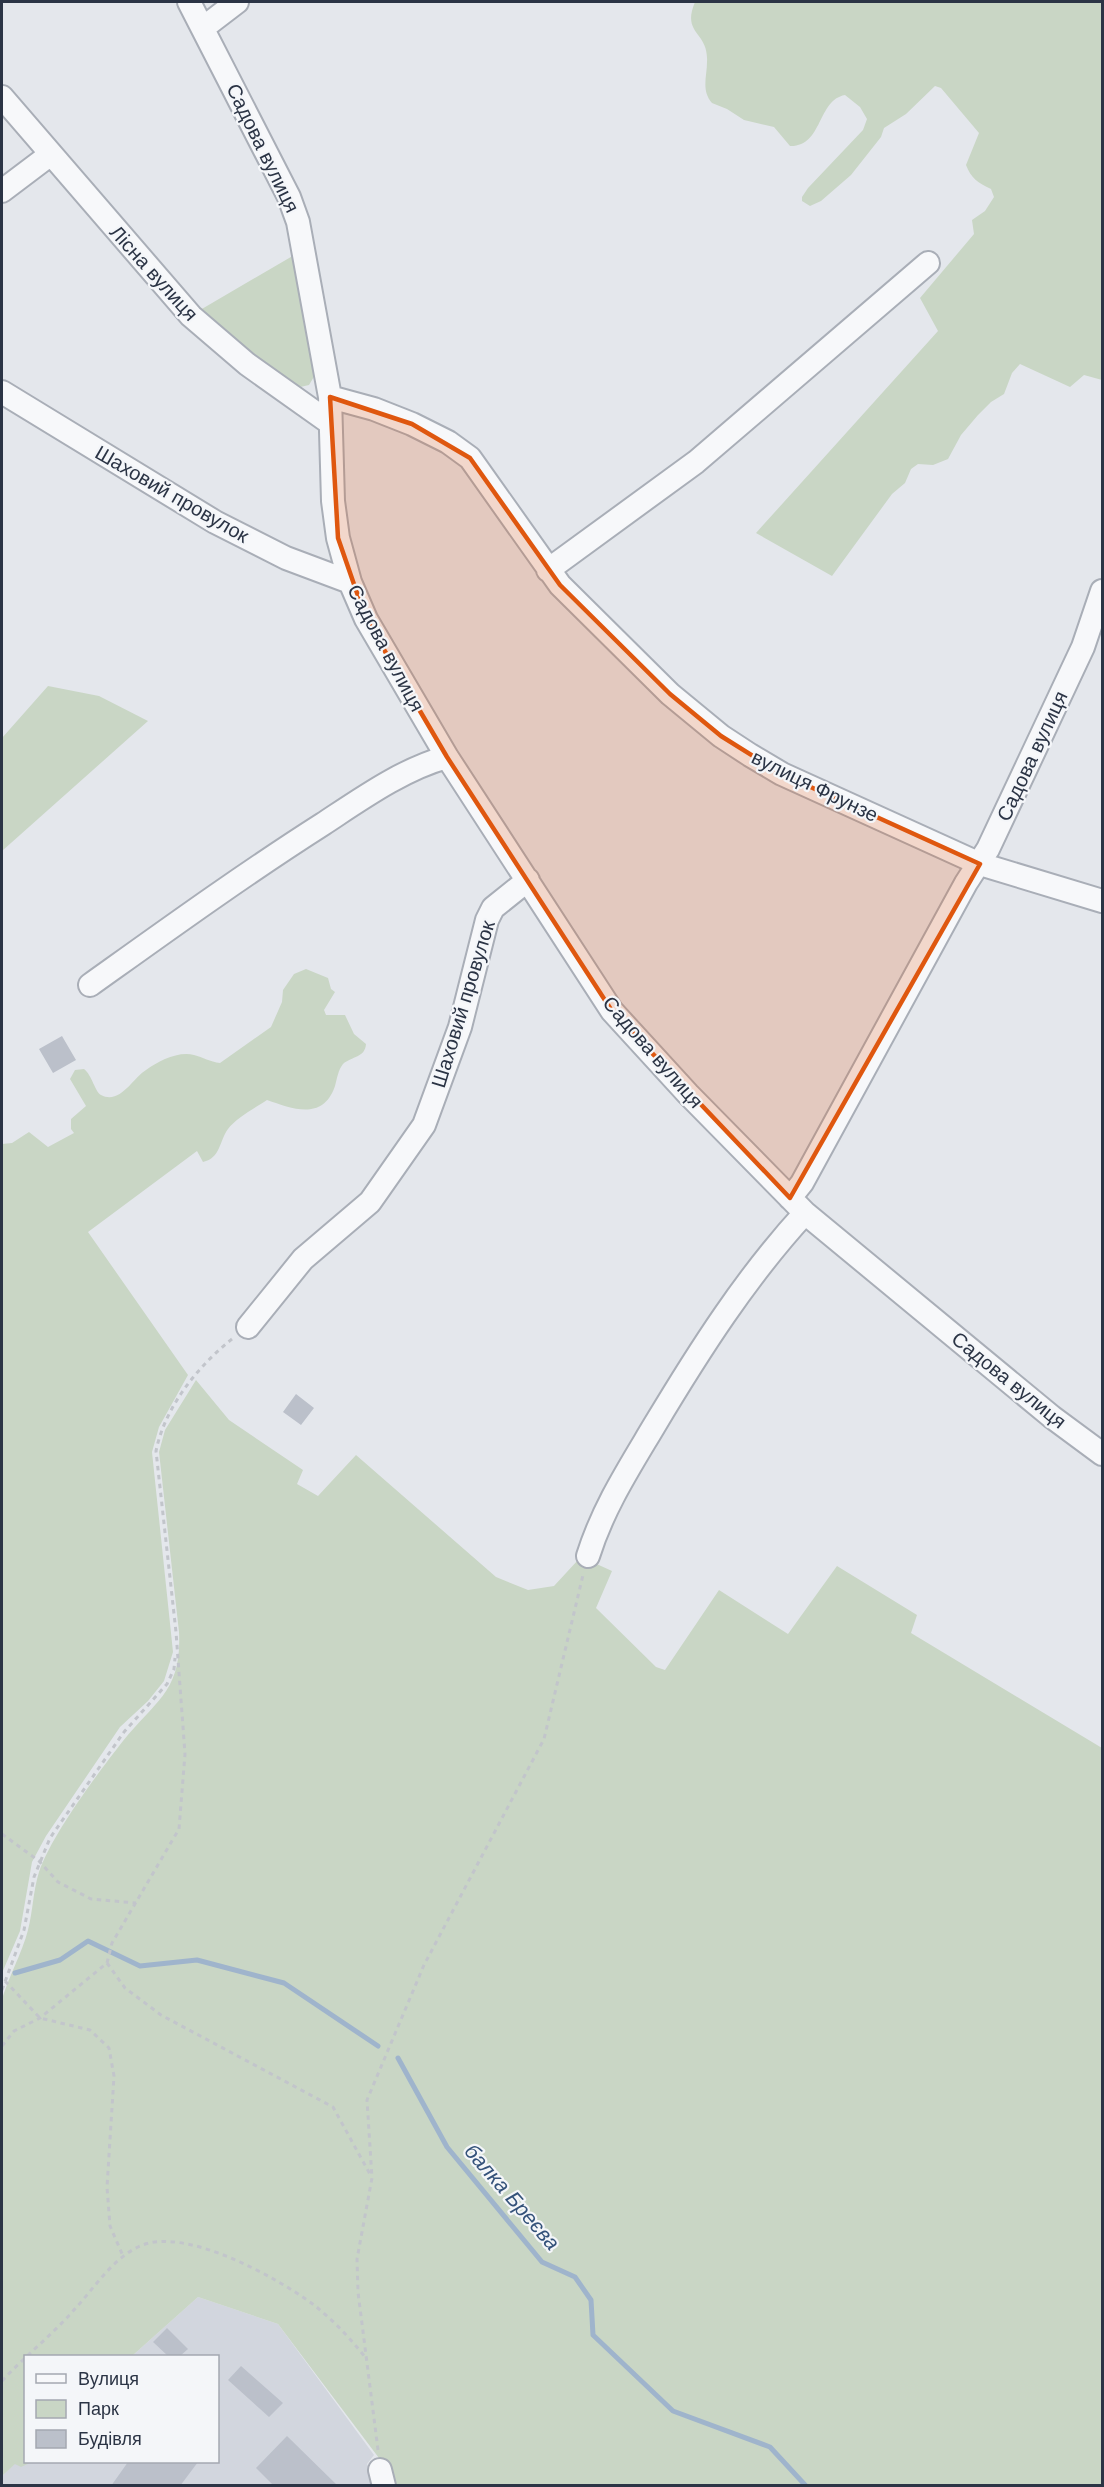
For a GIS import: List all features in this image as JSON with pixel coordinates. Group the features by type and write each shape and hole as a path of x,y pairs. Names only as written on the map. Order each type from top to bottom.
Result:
{"street":[{"name":"Садова вулиця","path":"189,2 292,205 298,222 330,397 333,501 338,538 350,582 366,619 447,757 612,1011 688,1094 798,1205 1052,1417 1102,1454"},
{"path":"203,28 237,2"},
{"name":"Лісна вулиця","path":"2,97 191,316 247,364 330,423"},
{"path":"2,191 51,154"},
{"path":"548,570 696,462 928,264"},
{"name":"Шаховий провулок","path":"2,392 214,522 286,558 350,582"},
{"name":"вулиця Фрунзе","path":"330,397 374,409 412,424 448,442 470,458 498,494 548,570 670,694 721,736 782,774 980,864 1102,901"},
{"name":"Садова вулиця","path":"588,1556 608,1502 693,1360 798,1205 802,1183 966,883 980,864 1083,646 1102,591"},
{"path":"90,985 255,867 355,803 420,766 447,757"},
{"name":"Шаховий провулок","path":"248,1327 303,1259 370,1203 412,1145 424,1125 460,1028 487,920 493,908 528,880"}],"path":[{"path":"2,2046 14,2031 40,2018 107,1963 112,1943 179,1829 185,1754 156,1469 158,1441 190,1379 213,1354 248,1327"},
{"path":"382,2478 366,2360 357,2259 372,2178 367,2100 424,1965 544,1739 588,1556"},
{"path":"2,1990 24,1930 39,1861 50,1838 104,1758 167,1684 174,1669 176,1652"},
{"path":"2,1834 39,1861 58,1882 90,1899 136,1903"},
{"path":"107,1963 125,1988 161,2015 333,2107 372,2178"},
{"path":"5,1982 40,2018 90,2030 109,2048 113,2060 107,2187 110,2226 124,2257"},
{"path":"25,2355 73,2312 124,2257 145,2244 172,2242 226,2255 284,2285 315,2306 349,2337 366,2360"},
{"path":"2,2381 24,2356"}],"highlighted area":[{"path":"330,397 412,424 470,458 560,585 670,694 721,736 782,774 980,864 790,1198 612,1011 447,757 366,619 338,538"}],"shaded area":[{"path":"198,2297 278,2324 374,2455 367,2464 378,2485 2,2486 2,2476 24,2455 24,2463 219,2463 219,2355 133,2355"}],"green space":[{"path":"695,2 1102,2 1102,380 1084,375 1070,387 1020,364 1012,373 1004,394 991,402 978,415 961,435 948,459 933,465 918,464 911,469 905,483 892,494 832,576 756,533 938,331 920,298 974,234 972,220 985,211 994,197 991,189 975,180 966,165 979,133 941,88 935,86 906,114 884,128 881,137 851,175 821,201 810,206 802,201 802,197 863,130 867,119 860,107 845,95 829,105 809,139 801,144 790,146 774,127 744,120 712,103 705,83 707,62 704,44 691,21"},
{"path":"296,254 315,375 309,385 296,388 195,313"},
{"path":"48,686 99,696 148,721 2,851 2,738"},
{"path":"306,969 328,978 331,989 335,992 324,1010 326,1015 345,1015 354,1034 366,1044 361,1054 341,1066 330,1097 323,1104 306,1110 287,1107 267,1100 231,1125 216,1153 209,1160 203,1162 197,1151 88,1232 188,1375 159,1427 152,1452 173,1652 164,1681 148,1701 120,1727 46,1836 32,1862 20,1931 2,1973 2,1144 12,1143 29,1132 48,1147 74,1133 71,1129 71,1119 86,1106 70,1079 75,1070 84,1069 99,1093 108,1097 120,1094 146,1070 175,1056 188,1054 220,1063 271,1027 282,1002 283,990 294,974"},
{"path":"196,1380 229,1420 303,1470 297,1484 318,1496 356,1455 496,1577 528,1590 554,1586 578,1560 590,1561 612,1571 596,1608 656,1667 665,1670 719,1590 788,1634 837,1566 917,1615 911,1633 1102,1748 1102,2485 396,2485 394,2478 278,2324 198,2297 133,2355 24,2355 24,2463 30,2463 21,2467 15,2464 2,2476 2,1999 28,1930 35,1886 45,1857 76,1804 123,1741 156,1704 171,1682 176,1668 179,1632 159,1452 165,1430"}],"building":[{"path":"62,1036 76,1060 53,1073 39,1049"},
{"path":"296,1394 314,1408 301,1425 283,1412"},
{"path":"167,2328 188,2349 181,2355 167,2355 153,2342"},
{"path":"241,2366 283,2403 269,2417 228,2380"},
{"path":"287,2436 338,2486 274,2486 256,2468"},
{"path":"127,2463 197,2463 180,2486 111,2486"}],"waterway":[{"name":"балка Бреєва","path":"15,1973 60,1960 88,1941 140,1966 197,1960 284,1983 378,2046"},
{"name":"балка Бреєва","path":"398,2058 447,2147 542,2262 575,2277 591,2300 593,2335 673,2411 770,2447 806,2486"}]}
